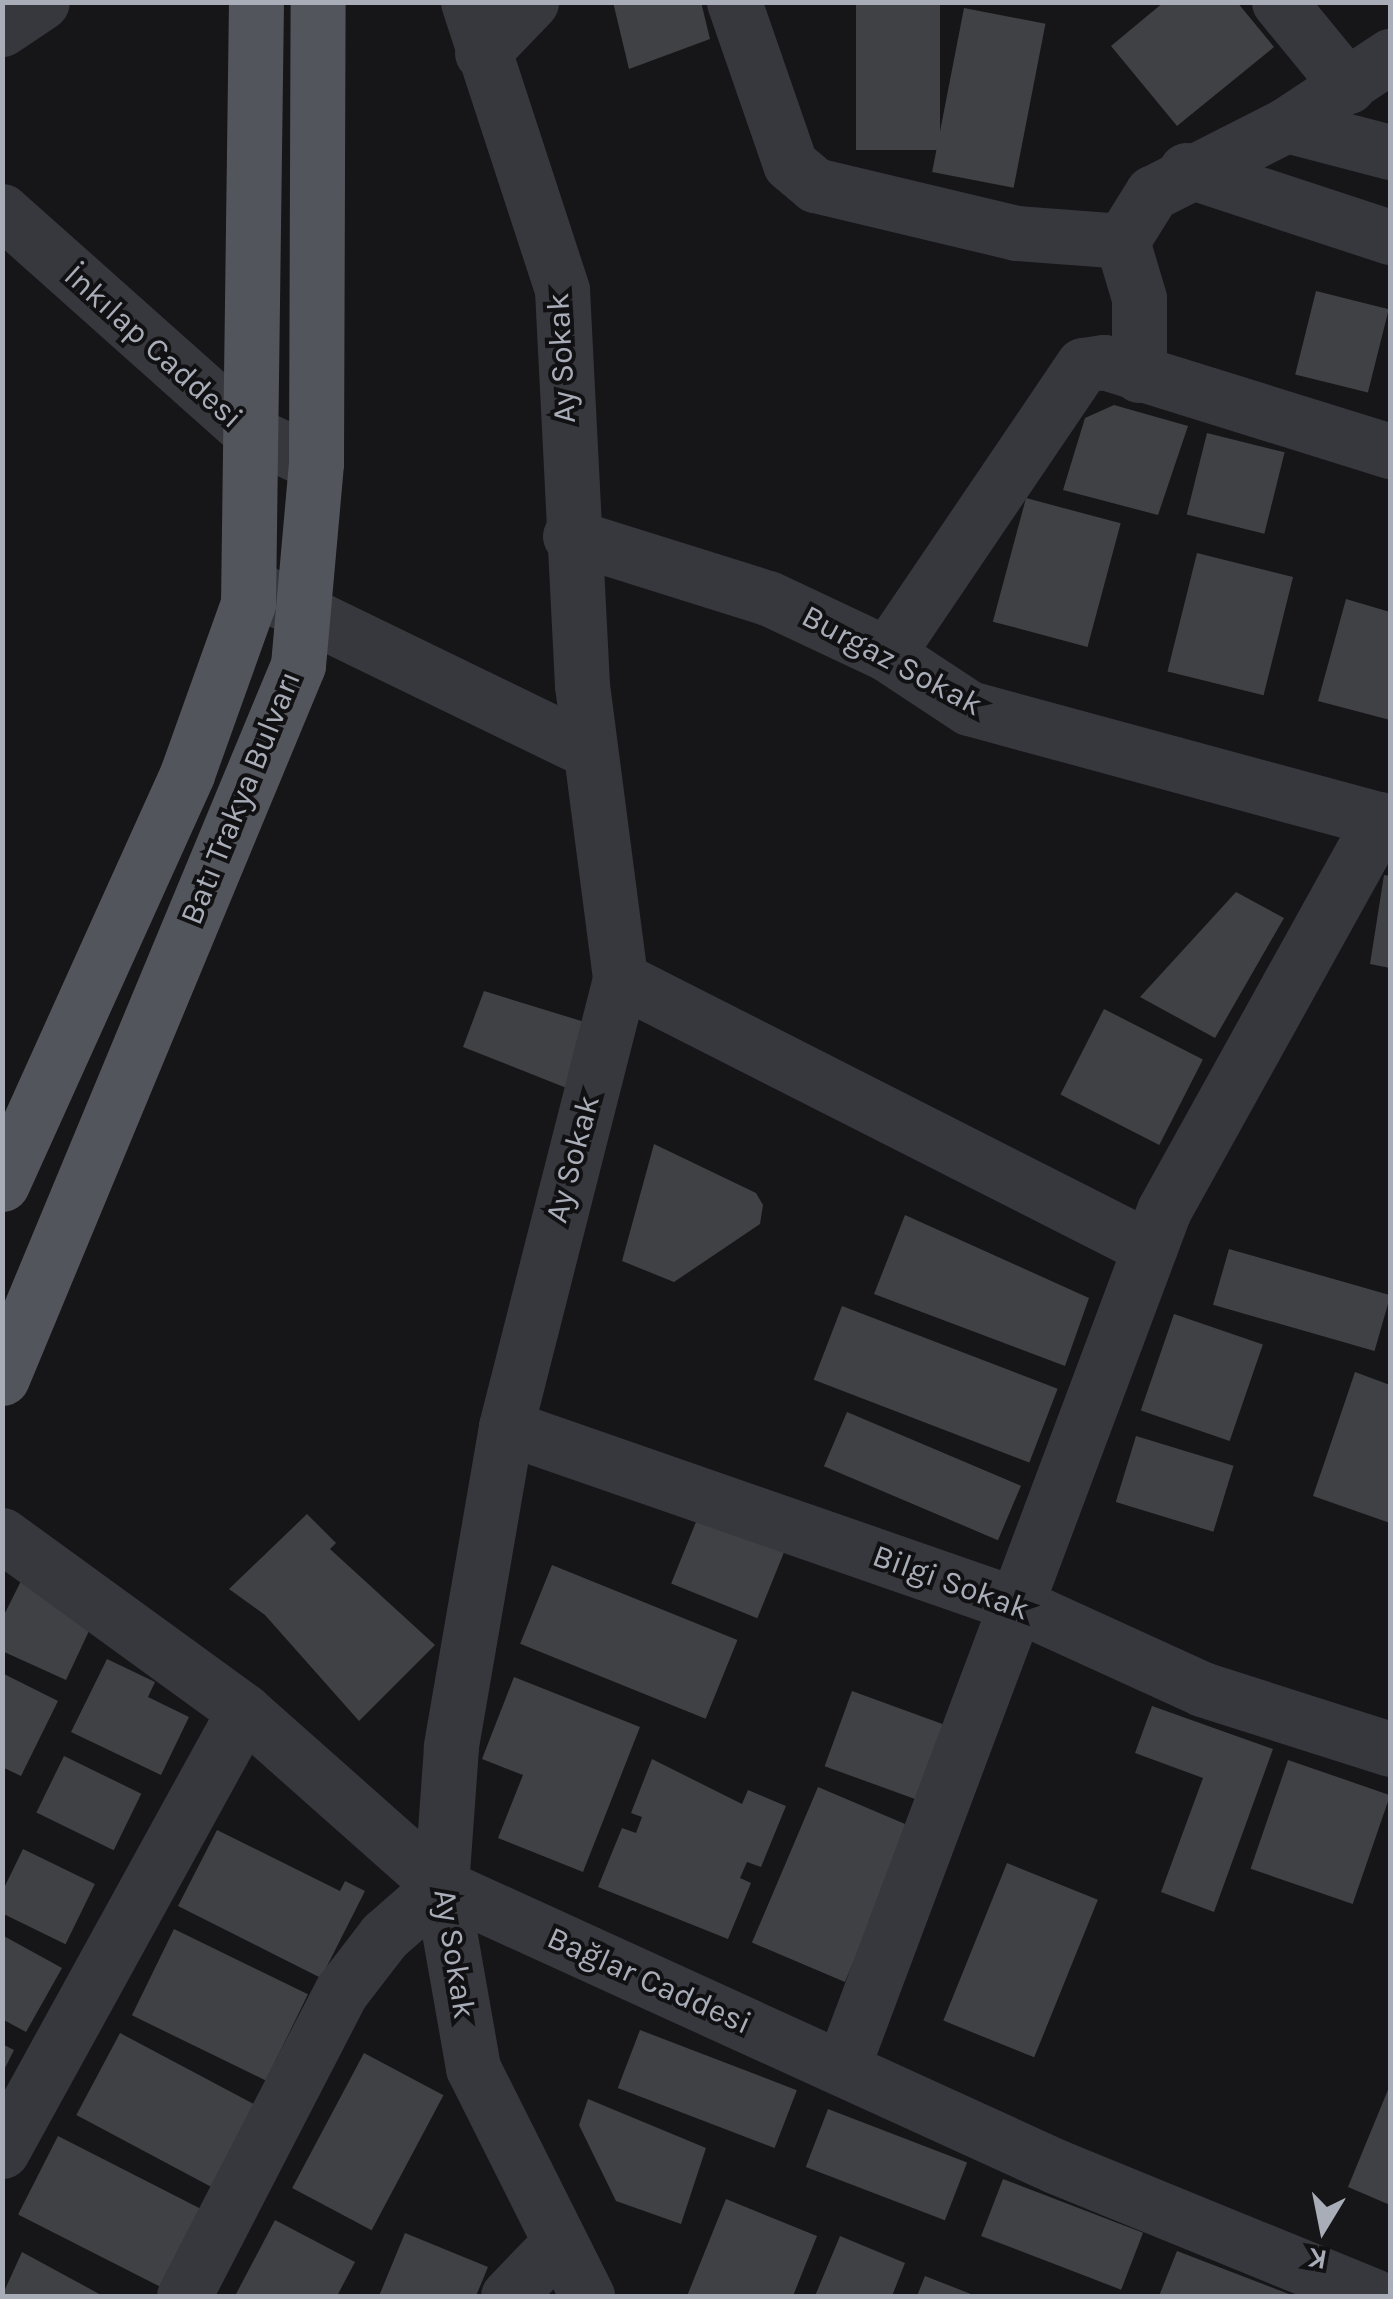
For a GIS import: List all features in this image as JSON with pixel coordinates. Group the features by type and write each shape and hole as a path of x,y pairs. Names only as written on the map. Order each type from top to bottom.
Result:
{"main road":[{"name":"Batı Trakya Bulvarı","path":"2,1184 187,774 249,585 256,2"},
{"name":"Batı Trakya Bulvarı","path":"2,1378 298,665 316,463 318,2"}],"street":[{"path":"2,29 42,2"},
{"path":"475,28 531,2"},
{"path":"734,2 790,164 815,184 1016,234 1122,240"},
{"path":"1139,375 1139,298 1122,240 1152,193 1186,170 1286,125 1369,71 1279,2"},
{"name":"Ay Sokak","path":"475,28 562,290 570,536 590,750 620,979 506,1427 452,1747 441,1886 473,2068 587,2296"},
{"path":"1286,125 1390,152"},
{"path":"1186,170 1390,237"},
{"name":"İnkılap Caddesi","path":"2,212 252,434 316,463"},
{"path":"887,654 1082,365 1139,375 1390,451"},
{"name":"Burgaz Sokak","path":"570,536 768,598 887,654 970,708 1386,820"},
{"path":"249,585 590,750"},
{"path":"842,2068 1150,1248 1386,820"},
{"path":"620,979 1150,1248"},
{"name":"Bilgi Sokak","path":"506,1427 1018,1605 1202,1689 1389,1742"},
{"name":"Bağlar Caddesi","path":"2,1535 244,1711 441,1886 842,2068 1373,2296"},
{"path":"2,2151 244,1711"},
{"path":"184,2296 341,1992 384,1936 441,1886"},
{"path":"508,2296 560,2242"}],"building":[{"path":"613,2 701,2 710,39 629,69"},
{"path":"856,2 940,2 940,150 856,150"},
{"path":"1164,2 1237,2 1274,47 1177,126 1111,46"},
{"path":"964,8 1045,24 1014,188 932,172"},
{"path":"1316,291 1389,309 1368,393 1295,374"},
{"path":"1114,405 1188,426 1158,515 1063,490 1085,418"},
{"path":"1207,433 1285,452 1264,534 1187,515"},
{"path":"1026,498 1121,523 1088,647 993,622"},
{"path":"1197,553 1293,577 1264,695 1167,671"},
{"path":"1346,599 1390,612 1390,720 1318,701"},
{"path":"1384,875 1390,876 1390,968 1370,964"},
{"path":"1236,892 1284,918 1215,1038 1140,997"},
{"path":"484,991 591,1024 569,1089 463,1047"},
{"path":"1104,1009 1203,1059 1159,1145 1060,1095"},
{"path":"654,1144 756,1193 763,1205 760,1224 674,1282 622,1261"},
{"path":"905,1215 1089,1298 1065,1366 874,1294"},
{"path":"1229,1249 1390,1295 1375,1351 1213,1305"},
{"path":"842,1306 1058,1389 1029,1463 814,1380"},
{"path":"1174,1314 1263,1345 1230,1441 1141,1410"},
{"path":"1355,1372 1390,1385 1390,1523 1313,1496"},
{"path":"847,1412 1021,1486 998,1540 824,1466"},
{"path":"1136,1436 1234,1466 1213,1532 1116,1502"},
{"path":"700,1512 786,1547 757,1618 671,1583"},
{"path":"307,1514 336,1543 330,1549 435,1645 359,1721 265,1615 229,1589"},
{"path":"552,1565 737,1640 706,1719 520,1644"},
{"path":"21,1581 96,1616 66,1680 2,1651 2,1619"},
{"path":"107,1659 155,1682 148,1697 189,1717 161,1775 71,1732"},
{"path":"2,1673 58,1701 21,1776 2,1767"},
{"path":"514,1677 640,1727 583,1872 498,1838 523,1775 482,1759"},
{"path":"852,1691 948,1726 920,1801 825,1766"},
{"path":"1152,1706 1273,1749 1214,1912 1161,1892 1203,1778 1135,1753"},
{"path":"64,1756 141,1794 114,1850 36,1813"},
{"path":"652,1759 742,1804 748,1790 786,1806 761,1867 747,1862 740,1878 751,1883 728,1939 598,1887 622,1828 636,1833 642,1817 631,1813"},
{"path":"1288,1760 1390,1795 1353,1904 1251,1869"},
{"path":"818,1787 911,1826 845,1982 752,1943"},
{"path":"217,1830 340,1891 345,1881 365,1891 321,1978 178,1906"},
{"path":"23,1849 95,1884 66,1944 2,1913 2,1892"},
{"path":"1007,1863 1098,1900 1034,2057 943,2021"},
{"path":"174,1929 308,1994 266,2081 132,2015"},
{"path":"2,1935 62,1968 26,2032 2,2019"},
{"path":"640,2030 797,2090 775,2148 618,2088"},
{"path":"120,2033 255,2105 211,2187 76,2115"},
{"path":"2,2044 14,2050 2,2074"},
{"path":"364,2053 443,2095 372,2230 292,2188"},
{"path":"1390,2085 1390,2205 1348,2187"},
{"path":"588,2099 706,2148 681,2224 616,2201 579,2125"},
{"path":"828,2109 967,2162 945,2220 806,2167"},
{"path":"58,2136 200,2208 160,2287 18,2214"},
{"path":"1003,2179 1143,2233 1121,2290 981,2236"},
{"path":"726,2199 817,2236 793,2296 687,2296"},
{"path":"275,2220 355,2262 337,2296 235,2296"},
{"path":"405,2233 488,2267 476,2296 379,2296"},
{"path":"840,2236 905,2263 892,2296 815,2296"},
{"path":"1177,2251 1294,2296 1159,2296"},
{"path":"22,2252 103,2296 2,2296"},
{"path":"925,2276 976,2296 917,2296"}]}
